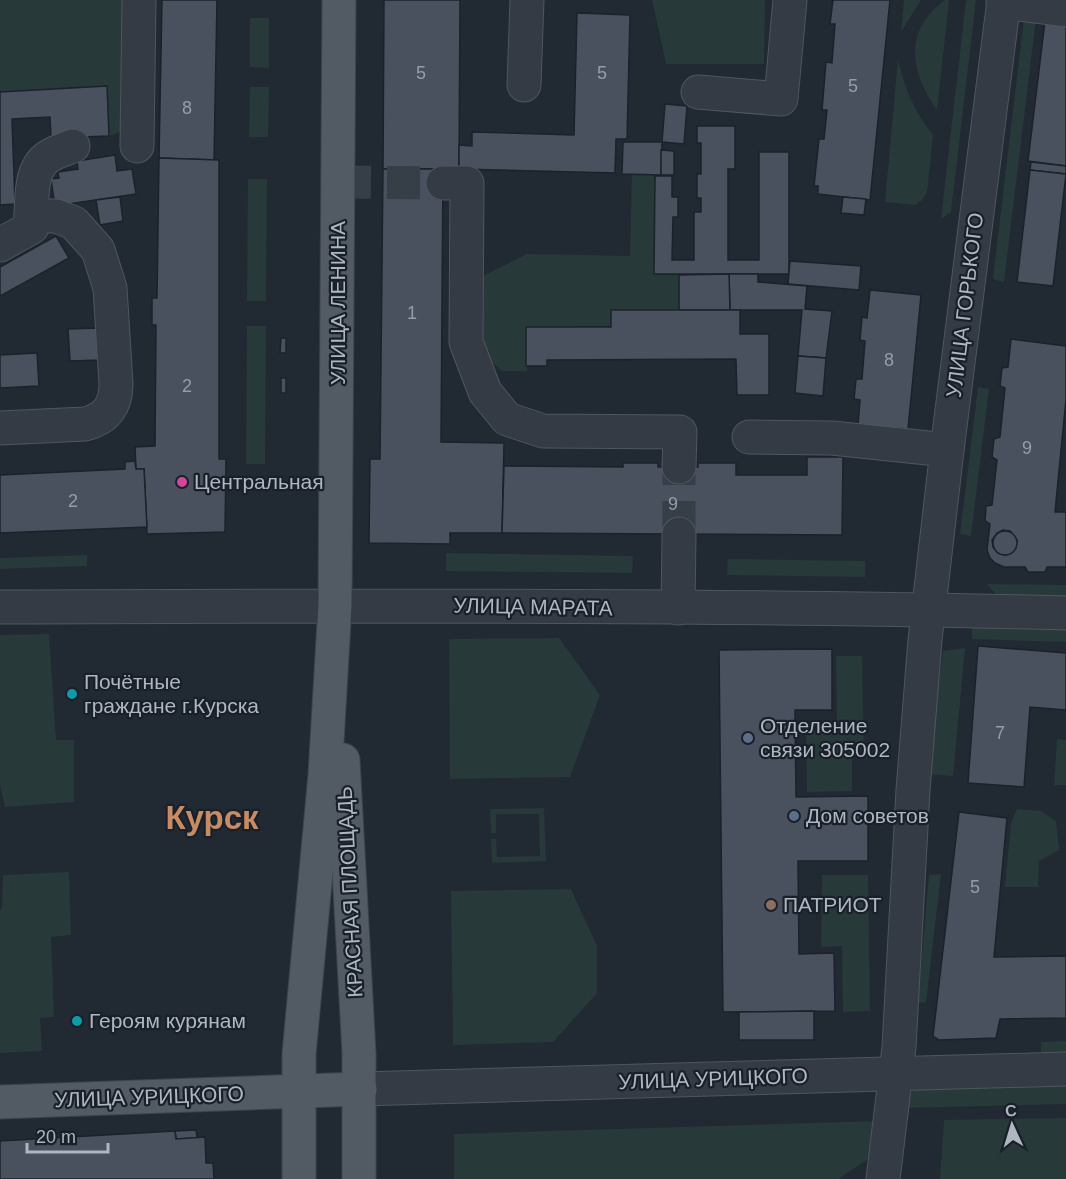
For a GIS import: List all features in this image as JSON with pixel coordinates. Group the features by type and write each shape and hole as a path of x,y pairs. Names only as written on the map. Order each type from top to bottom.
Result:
{"main road":[{"name":"УЛИЦА ЛЕНИНА","path":"335,605 339,0"},
{"name":"КРАСНАЯ ПЛОЩАДЬ","path":"335,605 360,1089 359,1179"},
{"path":"299,1179 299,1054 325,775 335,605"},
{"name":"УЛИЦА УРИЦКОГО","path":"0,1102 360,1089"}],"street":[{"path":"137,146 139,0"},
{"path":"524,85 527,0"},
{"path":"698,92 781,99 790,0"},
{"path":"1003,1 1066,10"},
{"name":"УЛИЦА ГОРЬКОГО","path":"883,1179 897,1074 913,790 928,610 1003,1"},
{"path":"0,245 32,227 32,194 36,172 48,156 73,146"},
{"path":"443,183 467,183 466,342 484,392 507,419 543,431 680,432 679,467"},
{"path":"0,428 85,424 96,421 105,415 116,396 110,288 98,250 74,223 56,216 31,216"},
{"path":"749,437 832,438 946,450"},
{"path":"678,608 679,534"},
{"name":"УЛИЦА МАРАТА","path":"0,607 335,605 1066,613"},
{"name":"УЛИЦА УРИЦКОГО","path":"360,1089 1066,1069"}],"shaded area":[{"path":"0,0 129,0 122,131 109,136 107,86 0,92"},
{"path":"652,0 765,0 764,64 666,64"},
{"path":"904,0 921,0 901,32"},
{"path":"945,0 949,0 937,110 921,81 915,52 922,24 931,12"},
{"path":"966,0 976,0 951,212 941,219"},
{"path":"250,18 269,18 269,68 250,67"},
{"path":"1024,18 1036,19 1004,282 993,278"},
{"path":"898,60 911,99 933,135 927,192 915,205 885,202"},
{"path":"250,87 269,87 268,137 249,137"},
{"path":"632,174 654,175 654,274 679,275 679,310 612,310 613,326 526,327 527,371 502,371 484,355 480,343 481,277 527,254 630,256"},
{"path":"248,179 267,179 266,301 247,301"},
{"path":"247,326 266,326 265,464 246,464"},
{"path":"978,387 989,389 971,536 960,534"},
{"path":"446,553 633,556 632,573 446,571"},
{"path":"87,555 87,566 0,569 0,558"},
{"path":"728,559 865,561 865,577 727,575"},
{"path":"987,584 1066,585 1066,600 996,595"},
{"path":"972,623 1066,626 1066,642 972,639"},
{"path":"49,634 56,740 74,740 74,802 5,807 0,785 0,635"},
{"path":"559,638 600,695 570,777 450,779 449,639"},
{"path":"965,648 953,776 928,774 943,651"},
{"path":"836,656 862,656 864,749 852,750 852,791 807,792 806,722 837,722"},
{"path":"1057,739 1066,740 1066,785 1054,785"},
{"path":"544,808 546,861 492,863 491,839 496,839 497,857 540,856 539,814 496,814 496,833 491,833 490,809"},
{"path":"1017,809 1041,811 1056,821 1059,850 1039,861 1038,887 1005,887 1011,823"},
{"path":"69,872 71,935 51,937 54,1017 40,1018 42,1051 0,1053 0,910 2,908 3,875"},
{"path":"941,874 926,1003 918,1002 929,875"},
{"path":"822,875 868,875 870,1011 843,1012 842,946 821,947"},
{"path":"571,889 597,946 597,993 553,1042 453,1045 451,891"},
{"path":"1066,1041 1066,1056 1041,1056 1041,1042"},
{"path":"1066,1084 1066,1104 904,1108 908,1096 919,1089"},
{"path":"1066,1118 1066,1179 940,1179 944,1120"},
{"path":"878,1121 873,1156 838,1179 454,1179 454,1134"}],"building":[{"path":"162,0 217,0 214,160 159,158"},
{"path":"384,0 460,0 459,169 383,169"},
{"path":"833,0 890,0 870,200 818,194 818,186 814,186 819,139 824,139 827,110 822,110 826,62 832,63 835,24 830,24"},
{"path":"577,13 630,15 627,139 616,139 615,173 459,169 459,145 472,146 472,132 574,135"},
{"path":"1045,21 1066,23 1066,166 1028,161"},
{"path":"107,86 109,136 51,138 50,117 12,119 15,204 0,205 0,92"},
{"path":"665,104 687,106 684,144 662,142"},
{"path":"697,126 735,126 735,169 728,169 728,260 759,260 759,152 789,152 789,274 654,274 655,176 672,176 672,197 678,197 678,217 673,217 672,260 694,260 694,212 701,212 701,198 697,198 697,174 701,174 701,143 697,143"},
{"path":"623,142 662,142 661,175 622,174"},
{"path":"661,150 674,151 674,175 661,175"},
{"path":"115,155 117,171 132,169 136,194 55,206 51,179 59,178 58,172 78,169 77,161"},
{"path":"159,158 219,160 219,459 226,459 225,532 147,534 144,469 136,469 135,447 155,446 156,325 152,325 152,298 157,298"},
{"path":"1031,162 1066,166 1066,174 1030,170"},
{"path":"383,169 443,169 441,442 504,443 502,533 450,533 450,544 369,543 370,459 380,459"},
{"path":"1030,170 1066,174 1053,286 1017,282"},
{"path":"120,197 123,221 100,225 96,200"},
{"path":"843,197 866,199 864,215 841,213"},
{"path":"56,236 69,258 0,296 0,267"},
{"path":"790,261 861,266 859,290 788,284"},
{"path":"729,274 758,274 758,282 807,286 805,309 832,311 826,358 798,356 802,310 730,310"},
{"path":"729,274 730,310 679,310 679,275"},
{"path":"870,290 921,295 908,429 858,425 860,400 854,399 856,379 862,379 865,341 860,340 862,317 867,318"},
{"path":"611,310 740,310 740,334 769,334 769,395 737,395 736,359 547,360 547,366 526,366 526,327 611,327"},
{"path":"99,328 100,360 70,361 68,329"},
{"path":"281,338 286,338 286,353 280,353"},
{"path":"1011,339 1066,346 1066,399 1055,512 1066,512 1066,567 1047,567 1045,572 1028,572 1025,567 1004,567 990,558 987,550 990,524 985,521 986,506 992,505 997,460 992,457 994,439 1000,437 1005,388 1000,386 1002,368 1008,367","holes":["1003,530 1010,531 1017,540 1016,548 1010,554 998,553 993,547 992,540 997,533"]},
{"path":"37,353 39,386 0,388 0,355"},
{"path":"798,356 826,358 823,396 795,393"},
{"path":"281,378 286,378 286,393 281,393"},
{"path":"807,457 843,457 842,535 502,533 504,466 623,467 623,463 658,463 658,467 698,467 698,463 736,463 736,475 807,475"},
{"path":"135,461 136,469 144,469 147,527 0,533 0,475 125,469 125,462"},
{"path":"1005,531 1014,534 1017,543 1014,552 1005,555 996,552 993,543 996,534"},
{"path":"978,646 1066,653 1066,710 1030,707 1024,787 968,783"},
{"name":"Дом советов","path":"832,649 832,710 795,710 796,797 868,796 868,861 798,861 799,954 834,953 835,1011 723,1012 719,650"},
{"path":"959,812 1007,818 994,957 1066,956 1066,1018 1000,1019 996,1038 939,1040 933,1036"},
{"path":"814,1011 814,1040 739,1040 739,1012"},
{"path":"196,1130 197,1138 176,1139 175,1131"},
{"path":"175,1131 176,1139 205,1137 206,1163 213,1163 214,1179 0,1179 0,1141"}],"tunnel":[{"path":"338,182 443,183"},
{"path":"679,467 679,534"}],"place":[{"name":"Центральная","path":"182,482"},
{"name":"Почётные граждане г.Курска","path":"72,694"},
{"name":"Отделение связи 305002","path":"748,738"},
{"name":"Дом советов","path":"794,816"},
{"name":"ПАТРИОТ","path":"771,905"},
{"name":"Героям курянам","path":"77,1021"}],"district":[{"name":"Курск","path":"212,817"}]}
